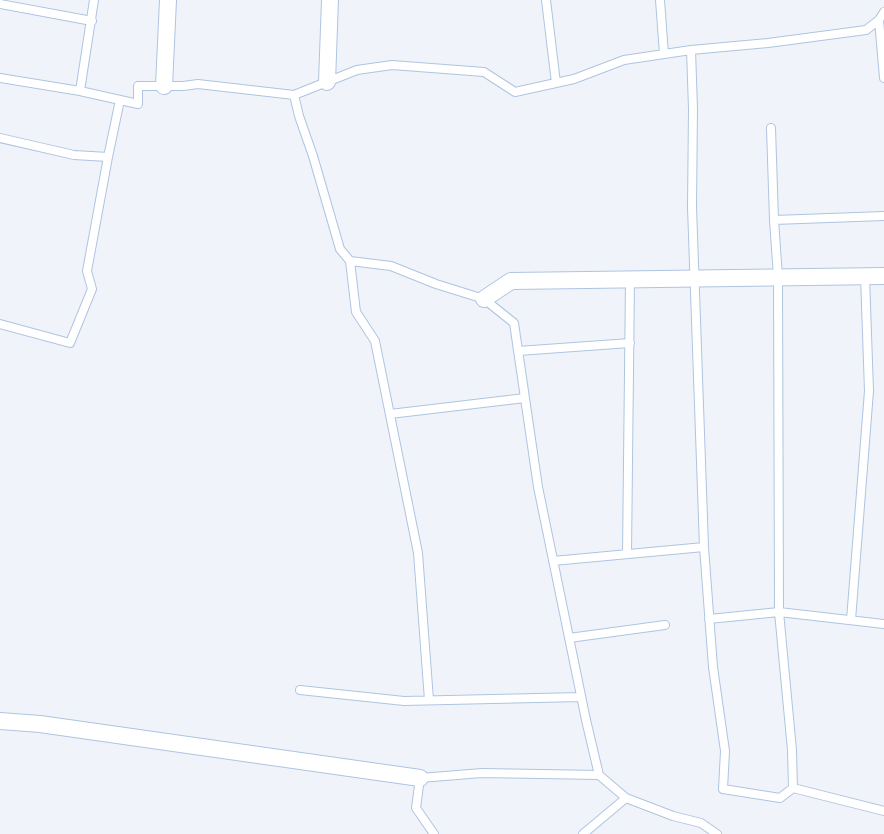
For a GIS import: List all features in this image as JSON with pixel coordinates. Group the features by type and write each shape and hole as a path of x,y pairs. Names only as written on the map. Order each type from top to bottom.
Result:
{"street":[{"path":"164,86 168,0"},
{"path":"327,82 330,0"},
{"path":"484,299 511,281 884,276"},
{"path":"0,721 40,724 420,778"}],"lane":[{"path":"80,91 92,21 94,0"},
{"path":"546,0 556,83"},
{"path":"660,0 664,54"},
{"path":"0,2 92,21"},
{"path":"0,78 80,91 138,104 138,86 183,86 198,84 294,95 357,70 392,65 484,72 515,92 574,79 624,60 691,50 768,43 866,30 879,20 884,12"},
{"path":"879,20 884,78"},
{"path":"691,50 693,109 692,207 704,547 713,666 725,751 723,789 780,798 793,788"},
{"path":"294,95 299,116 313,156 340,249 350,261 356,312 375,341 418,553 428,700"},
{"path":"0,324 70,343 92,289 87,271 120,100"},
{"path":"771,128 774,220 778,277 779,612 792,750 793,788"},
{"path":"0,138 74,155 108,157"},
{"path":"774,220 884,216"},
{"path":"350,261 391,266 436,284 484,299 514,323 538,487 581,697 599,775 626,798 673,816 701,823 717,834"},
{"path":"851,620 869,391 866,276"},
{"path":"627,554 630,280"},
{"path":"518,351 630,343"},
{"path":"390,414 525,398"},
{"path":"553,561 704,547"},
{"path":"709,620 779,612 884,624"},
{"path":"569,638 665,625"},
{"path":"300,690 404,701 581,697"},
{"path":"434,834 416,808 420,778 482,773 599,775"},
{"path":"793,788 884,811"},
{"path":"583,834 626,798"}]}
